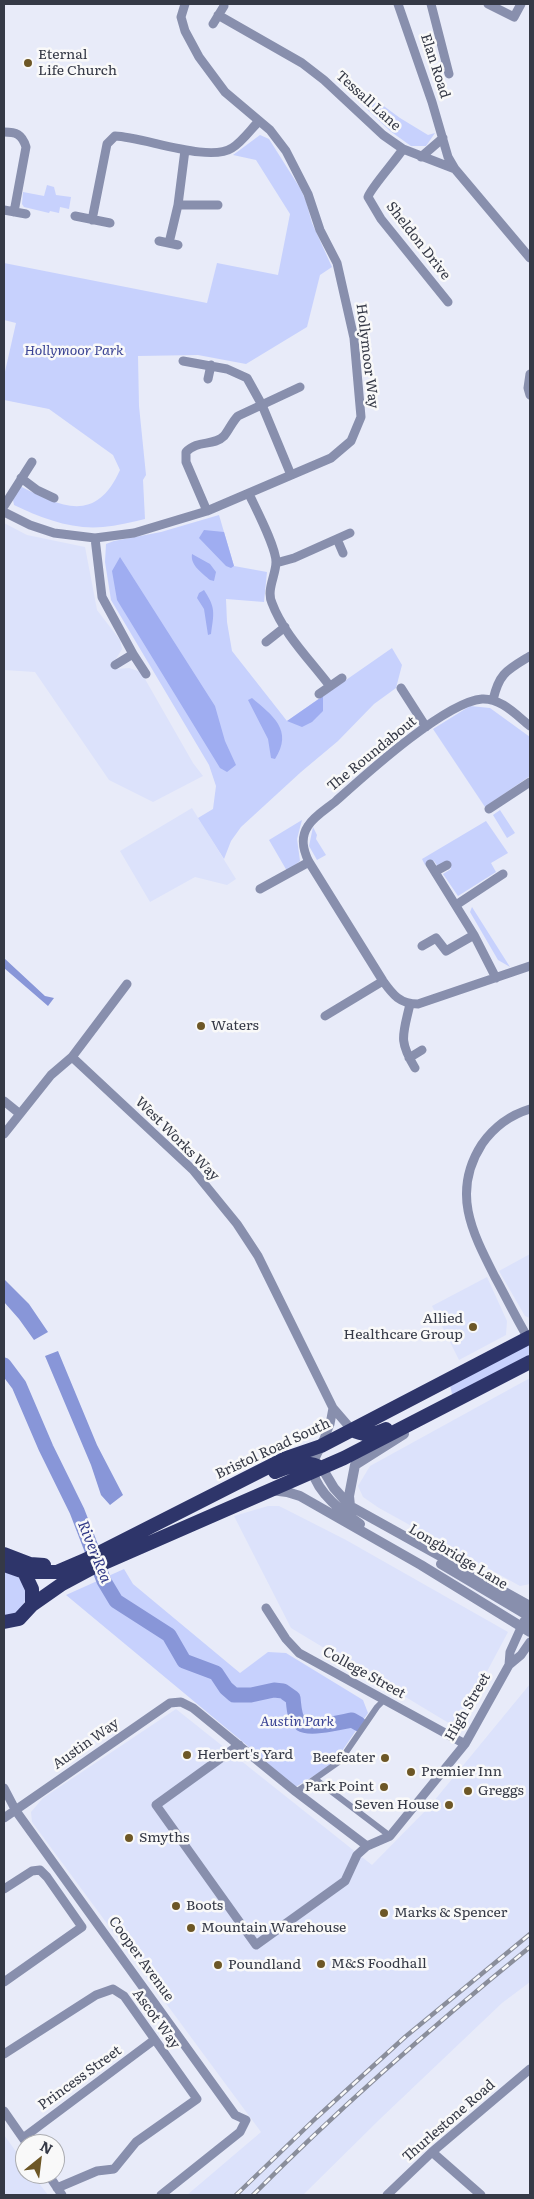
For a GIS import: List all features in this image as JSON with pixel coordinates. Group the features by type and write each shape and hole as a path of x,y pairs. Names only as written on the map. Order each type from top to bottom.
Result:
{"highway":[{"name":"Bristol Road South","path":"117,1551 210,1496 286,1458 321,1446 529,1337"},
{"name":"Bristol Road South","path":"4,1565 24,1572 57,1572 85,1564 268,1490 413,1424 530,1362"},
{"path":"445,1380 446,1391 450,1398 457,1401"},
{"path":"352,1430 362,1435 375,1434 416,1416 430,1415"},
{"path":"210,1496 228,1493 288,1466 316,1468"},
{"path":"4,1554 30,1564 85,1564"},
{"name":"Bristol Road South","path":"4,1622 19,1619 32,1605 62,1584 85,1564"},
{"path":"24,1572 32,1589 32,1605"}],"street":[{"name":"Elan Road","path":"398,4 414,46 448,157 455,169"},
{"path":"431,4 449,74"},
{"path":"488,4 514,17 521,4"},
{"name":"Hollymoor Way","path":"4,512 43,530 95,538 134,533 207,511 332,458 351,441 361,417 354,338 337,263 320,230 308,194 292,161 278,139 225,92 199,57 180,17 182,6"},
{"path":"214,24 224,6"},
{"name":"Tessall Lane","path":"218,15 302,63 324,80 383,134 403,149 455,169"},
{"path":"92,220 107,144 115,136 131,137 185,150 220,153 232,148 259,121"},
{"path":"4,132 17,133 24,138 26,146 14,212"},
{"path":"421,157 443,138"},
{"name":"Sheldon Drive","path":"403,149 396,162 370,191 368,197 381,219 448,302"},
{"path":"159,241 174,244 185,150"},
{"path":"455,169 530,258"},
{"path":"178,205 218,205"},
{"path":"4,210 26,214"},
{"path":"75,216 110,223"},
{"path":"184,361 227,369 247,378 262,405 291,475"},
{"path":"208,380 211,365"},
{"path":"530,374 528,388 530,396"},
{"path":"207,511 186,462 186,452 192,445 215,442 224,436 231,422 238,416 300,387"},
{"path":"4,506 32,462"},
{"path":"21,478 37,490 54,498"},
{"path":"249,494 274,551 276,563 272,575 271,602 285,628 329,685"},
{"path":"276,563 294,558 350,533"},
{"path":"95,538 102,598 146,674"},
{"path":"337,540 343,553"},
{"path":"266,642 285,628"},
{"path":"115,665 133,654"},
{"path":"530,656 504,672 497,684 493,700 530,726"},
{"path":"319,694 329,685 342,678"},
{"path":"400,688 426,727"},
{"name":"The Roundabout","path":"410,1004 402,1002 394,996 383,981 309,862 303,847 303,840 308,825 376,766 426,727 474,700 493,700"},
{"path":"489,809 530,782"},
{"path":"260,889 309,862"},
{"path":"447,865 433,868 474,934 496,978"},
{"path":"456,905 503,874"},
{"path":"422,946 436,938 446,951 474,934"},
{"path":"415,1068 404,1049 402,1040 410,1004 418,1004 530,966"},
{"path":"325,1016 383,981"},
{"path":"4,1134 51,1075 72,1057 127,984"},
{"path":"409,1058 422,1050"},
{"name":"West Works Way","path":"72,1057 193,1170 237,1224 258,1256 333,1408 352,1430"},
{"path":"4,1101 20,1114"},
{"path":"529,1337 475,1238 467,1215 466,1200 470,1170 485,1140 503,1121 530,1109"},
{"path":"316,1468 333,1408"},
{"path":"350,1506 349,1496 355,1465 404,1434 413,1424"},
{"name":"Longbridge Lane","path":"316,1468 350,1506 376,1520 528,1616"},
{"name":"Longbridge Lane","path":"316,1468 323,1491 342,1512 421,1565"},
{"name":"Longbridge Lane","path":"268,1490 287,1492 300,1496 421,1565 528,1616"},
{"name":"College Street","path":"266,1608 286,1639 299,1653 465,1744"},
{"name":"Longbridge Lane","path":"528,1616 530,1632"},
{"name":"High Street","path":"509,1665 510,1652 528,1616"},
{"name":"High Street","path":"239,1745 156,1805 256,1944 345,1881 357,1855 367,1846 390,1836 465,1744 509,1665 521,1655 530,1642"},
{"path":"296,1792 340,1761 377,1707 384,1700"},
{"name":"Austin Way","path":"4,1818 170,1703 181,1702 193,1708 239,1745"},
{"path":"239,1745 296,1792 367,1846"},
{"path":"315,1779 390,1836"},
{"name":"Cooper Avenue","path":"4,1788 16,1811 235,2114 246,2120 240,2132 161,2195"},
{"path":"4,1889 32,1871 40,1870 82,1926 81,1929 4,1982"},
{"name":"Ascot Way","path":"4,2054 96,1995 113,1989 124,1996 197,2099 136,2142 114,2169 97,2171 60,2192"},
{"name":"Princess Street","path":"34,2134 154,2040"},
{"name":"Thurlestone Road","path":"387,2195 432,2152 530,2069"},
{"path":"4,2110 20,2134"},
{"path":"432,2152 481,2195"}],"shaded area":[{"path":"4,523 27,535 85,547 97,610 120,640 122,649 113,664 117,669 129,668 141,672 193,763 203,776 153,802 109,780 35,672 4,670"},
{"path":"204,530 224,532 234,566 231,568 226,566 199,538"},
{"path":"192,554 210,564 216,572 214,581 210,580 197,568 193,562"},
{"path":"120,557 215,706 225,741 236,765 227,772 220,768 117,600 112,571"},
{"path":"204,590 211,602 213,611 211,634 208,635 204,609 197,598 199,593"},
{"path":"323,696 323,711 312,722 302,727 287,721"},
{"path":"252,698 273,717 281,731 282,740 275,759 271,758 268,739 248,700"},
{"path":"192,808 236,879 227,885 195,877 150,902 120,851"},
{"path":"4,958 45,996 54,998 48,1006 4,968"},
{"path":"530,1254 530,1318 525,1316 499,1271"},
{"path":"487,1277 507,1321 506,1335 459,1360 432,1306"},
{"path":"4,1279 29,1304 48,1332 34,1340 4,1302"},
{"path":"58,1351 97,1445 123,1495 110,1505 101,1495 91,1465 45,1356"},
{"path":"530,1378 530,1584 520,1586 379,1508 363,1497 358,1486 370,1466"},
{"path":"268,1506 279,1506 346,1540 508,1632 457,1728 291,1628 234,1516"},
{"path":"530,1684 530,1982 502,2003 303,2195 187,2195 261,2132 32,1822 31,1812 43,1798 176,1709 372,1865 429,1807"},
{"path":"4,2135 15,2150 15,2184 40,2184 48,2195 4,2195"}],"green space":[{"path":"343,76 400,118 428,135 435,133 426,146 411,146 390,131 339,83"},
{"name":"Hollymoor Park","path":"260,135 269,139 300,188 312,223 332,267 320,275 307,327 246,364 198,355 138,356 139,406 146,475 143,480 145,519 108,526 80,527 57,522 14,505 13,500 20,486 35,494 63,504 76,506 89,504 100,498 110,487 120,470 113,455 49,409 4,400 4,376 16,323 4,320 4,263 207,303 217,263 278,275 290,214 256,160 233,155"},
{"path":"47,185 54,187 56,195 71,197 69,209 60,207 59,213 50,211 49,213 24,207 22,204 23,192 44,196"},
{"path":"219,515 234,566 267,572 264,602 226,599 227,622 232,651 287,721 392,648 402,665 396,688 374,704 338,741 241,827 231,841 224,859 198,818 213,809 216,786 209,765 111,600 105,562 106,544 161,532"},
{"path":"470,706 490,708 530,737 530,776 485,807 433,729"},
{"path":"500,810 515,833 507,838 493,815"},
{"path":"302,820 297,839 300,861 287,871 269,840"},
{"path":"486,821 508,853 491,863 496,872 458,896 443,874 451,869 447,862 438,867 434,861 425,865 422,859"},
{"path":"313,827 317,835 316,839 326,855 317,860 309,846"},
{"path":"472,907 510,967 498,960 470,912"},
{"path":"530,1342 530,1357 457,1396 452,1394 450,1385"},
{"name":"Austin Park","path":"124,1569 133,1584 240,1673 268,1652 286,1653 363,1700 368,1713 333,1764 294,1788 254,1755 249,1747 66,1595"},
{"path":"4,1572 11,1573 22,1581 26,1593 23,1606 19,1612 4,1618"}],"waterway":[{"name":"River Rea","path":"4,1365 19,1385 46,1448 77,1511 104,1581 116,1601 169,1635 184,1661 216,1673 226,1688 234,1695 251,1695 274,1690 283,1691 293,1698 296,1716 299,1722 305,1726 318,1726 352,1720 359,1724"}],"railway":[{"path":"236,2195 316,2118 405,2037 530,1934"},
{"path":"253,2195 319,2130 388,2067 530,1947"}],"place":[{"name":"Eternal Life Church","path":"28,63"},
{"name":"Waters","path":"201,1026"},
{"name":"Allied Healthcare Group","path":"473,1327"},
{"name":"Herbert's Yard","path":"187,1755"},
{"name":"Beefeater","path":"385,1758"},
{"name":"Premier Inn","path":"411,1772"},
{"name":"Park Point","path":"384,1787"},
{"name":"Greggs","path":"468,1791"},
{"name":"Seven House","path":"449,1805"},
{"name":"Smyths","path":"129,1838"},
{"name":"Boots","path":"176,1906"},
{"name":"Marks & Spencer","path":"384,1913"},
{"name":"Mountain Warehouse","path":"191,1928"},
{"name":"M&S Foodhall","path":"321,1964"},
{"name":"Poundland","path":"218,1965"}]}
